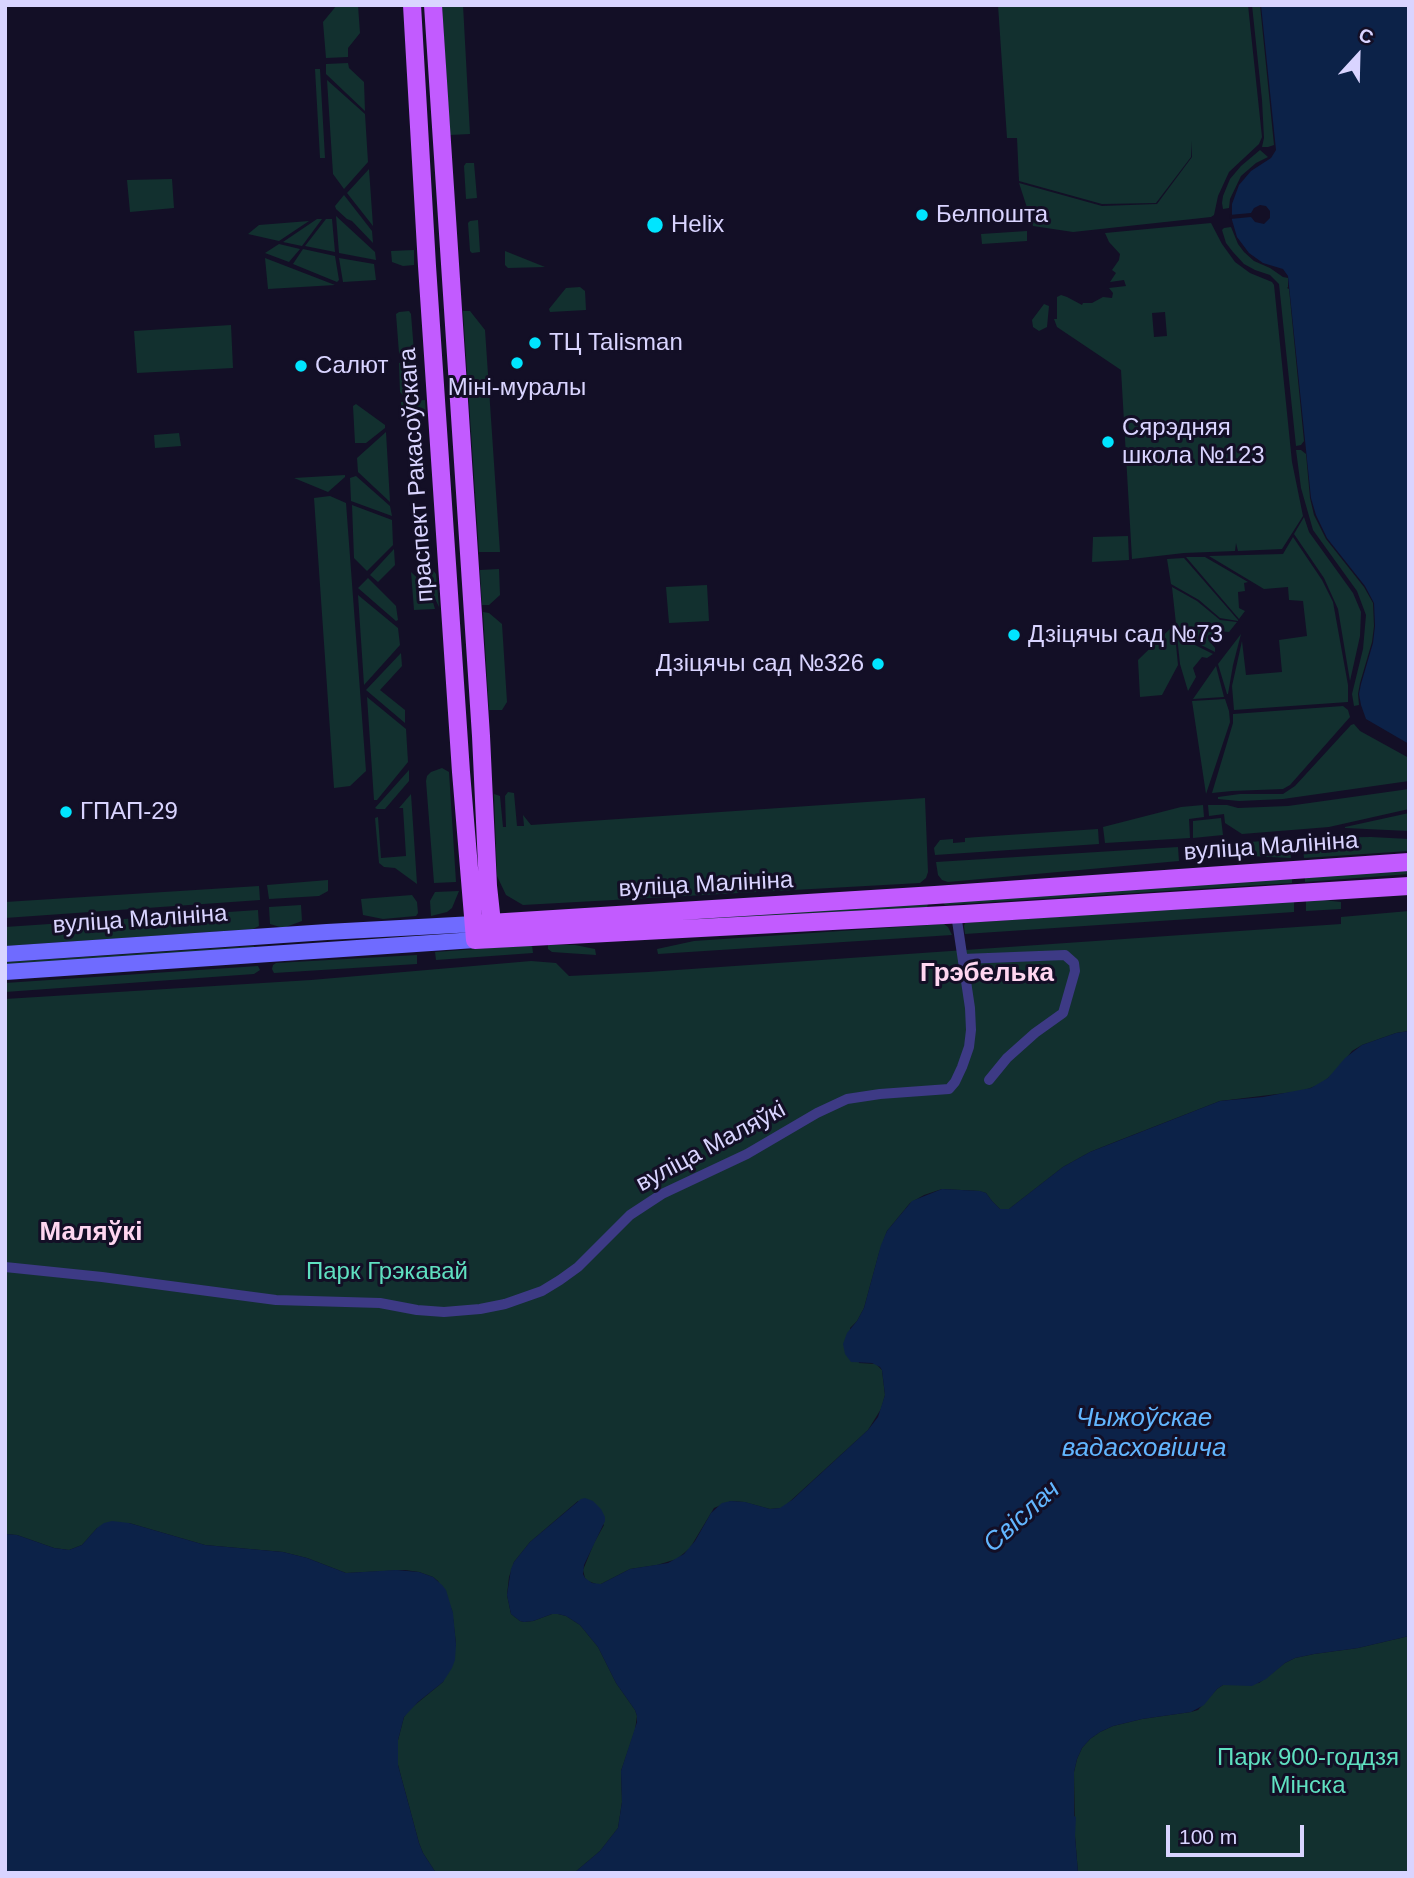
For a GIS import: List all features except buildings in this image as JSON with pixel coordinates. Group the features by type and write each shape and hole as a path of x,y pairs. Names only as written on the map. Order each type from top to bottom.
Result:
{"main road":[{"name":"праспект Ракасоўскага","path":"412,5 461,772 484,932"},
{"name":"праспект Ракасоўскага","path":"433,5 481,736 488,886 484,932"},
{"name":"вуліца Малініна","path":"5,972 269,953 484,932 935,895 1409,862"},
{"name":"вуліца Малініна","path":"5,954 327,932 484,932 937,915 1409,886"},
{"path":"935,895 937,915"}],"street":[{"name":"вуліца Маляўкі","path":"5,1267 276,1300 380,1303 417,1310 461,1312 505,1304 542,1291 591,1255 631,1216 662,1194 747,1154 817,1113 846,1099 949,1089 962,1067 971,1030 956,914"},
{"path":"963,959 1065,955 1074,963 1075,971 1063,1013 1016,1049 989,1080"}],"green space":[{"path":"337,5 358,5 360,33 348,48 348,57 326,58 323,22"},
{"path":"442,5 463,5 470,134 450,135"},
{"path":"998,5 1248,5 1262,137 1259,144 1229,172 1218,196 1214,215 1073,232 1033,226 1019,183 1102,206 1157,204 1192,157 1191,141 1191,157 1156,203 1102,204 1019,181 1017,138 1007,138"},
{"path":"1252,5 1260,5 1274,145 1268,147 1262,147 1262,100"},
{"path":"348,63 349,68 364,82 365,111 326,74 326,64"},
{"path":"315,69 320,69 325,158 320,158"},
{"path":"327,80 365,114 368,162 344,189 333,174"},
{"path":"1260,150 1268,157 1241,176 1230,199 1229,208 1223,209 1223,196 1230,179"},
{"path":"466,163 474,163 477,198 466,199"},
{"path":"369,169 373,226 347,193"},
{"path":"172,179 174,208 130,212 127,180"},
{"path":"344,195 372,231 373,243 336,209 335,206"},
{"path":"336,216 375,252 376,260 339,253"},
{"path":"317,219 322,219 302,246 283,242"},
{"path":"326,219 332,219 335,252 305,246"},
{"path":"478,220 480,252 472,253 468,223"},
{"path":"309,221 279,241 248,234 259,225"},
{"path":"1211,223 1235,262 1274,285 1292,462 1303,516 1282,549 1238,551 1236,543 1235,551 1132,559 1121,370 1057,327 1054,319 1057,319 1057,297 1061,295 1082,305 1103,297 1112,298 1113,293 1109,288 1126,286 1124,280 1110,282 1116,273 1112,270 1120,254 1105,233","holes":["1165,312 1167,336 1154,337 1152,313"]},
{"path":"1231,227 1238,244 1254,261 1288,278 1304,441 1301,445 1296,446 1279,284 1270,275 1244,264 1233,252 1226,243 1222,230"},
{"path":"1027,231 1027,241 982,244 981,234"},
{"path":"279,244 300,249 289,262 265,253"},
{"path":"303,249 335,256 339,280 337,282 293,264"},
{"path":"414,250 414,265 403,266 392,262 391,251"},
{"path":"505,251 545,267 508,268 505,265"},
{"path":"265,258 335,285 268,289"},
{"path":"339,258 374,264 376,280 343,282"},
{"path":"580,287 585,291 586,310 550,312 549,309 566,288"},
{"path":"1044,304 1049,306 1047,327 1039,331 1033,327 1032,320"},
{"path":"409,311 414,352 401,355 396,314"},
{"path":"463,311 470,311 485,330 500,552 479,552"},
{"path":"231,325 233,368 137,373 134,331"},
{"path":"412,360 416,391 414,394 403,395 400,392 399,363"},
{"path":"425,400 426,414 402,416 401,402"},
{"path":"356,404 385,425 385,428 366,443 355,443 353,406"},
{"path":"386,432 390,502 358,472 357,458"},
{"path":"179,433 181,446 155,448 154,435"},
{"path":"1296,450 1306,454 1314,515 1326,539 1364,587 1373,603 1372,642 1360,683 1359,705 1354,706 1352,694 1363,649 1366,615 1357,591 1313,530 1301,488"},
{"path":"345,475 328,492 294,478"},
{"path":"356,476 390,506 392,516 351,501 350,478"},
{"path":"330,496 346,503 366,771 350,786 334,788 314,498"},
{"path":"352,505 392,520 393,545 367,571 354,558"},
{"path":"1304,517 1309,532 1353,593 1361,612 1360,636 1350,681 1338,609 1324,578 1294,534"},
{"path":"1128,536 1129,560 1092,562 1093,537"},
{"path":"1293,537 1322,580 1333,602 1348,685 1348,702 1234,710 1232,686 1242,641 1246,675 1282,672 1279,640 1307,636 1303,601 1289,600 1288,587 1264,589 1209,556 1283,554"},
{"path":"394,549 395,565 378,582 370,575"},
{"path":"1186,557 1205,557 1248,582 1244,583 1245,591 1238,592 1239,608 1245,611 1239,619"},
{"path":"1184,558 1238,621 1220,618 1199,600 1171,584 1167,559"},
{"path":"417,568 431,568 436,574 439,607 430,588 416,572"},
{"path":"499,569 500,595 489,605 482,605 480,570"},
{"path":"411,572 429,589 435,609 414,610"},
{"path":"368,578 396,606 398,620 358,588"},
{"path":"707,585 709,621 669,623 666,587"},
{"path":"1172,587 1197,601 1220,620 1237,622 1229,632 1219,631 1211,643 1215,652 1177,633"},
{"path":"358,595 398,628 400,645 364,685"},
{"path":"483,612 489,613 502,624 507,702 502,710 489,710"},
{"path":"1174,625 1178,665 1162,695 1140,697 1138,660"},
{"path":"1241,634 1228,694 1227,694 1218,664"},
{"path":"1177,636 1213,654 1207,658 1202,657 1193,668 1196,677 1188,691 1180,664"},
{"path":"401,653 402,666 380,690 405,710 405,723 366,690"},
{"path":"1216,666 1224,697 1193,699"},
{"path":"367,697 406,729 408,762 377,800 374,800"},
{"path":"1225,699 1230,722 1206,794 1192,701"},
{"path":"1343,706 1350,717 1290,785 1283,789 1212,793 1233,723 1233,714"},
{"path":"1354,724 1360,731 1409,758 1409,781 1283,799 1218,799 1240,794 1283,794 1295,786"},
{"path":"442,768 449,772 456,882 434,883 426,781 431,772"},
{"path":"409,770 409,781 385,809 375,808"},
{"path":"1409,789 1409,809 1329,827 1242,834 1225,823 1224,814 1209,816 1208,805 1238,808 1288,806"},
{"path":"508,792 514,793 517,826 524,826 523,815 531,825 925,798 928,872 920,883 523,905 506,895 497,876 494,794 500,796 503,827 506,827 505,796"},
{"path":"411,794 417,884 395,868 384,867 379,863 375,818 378,817 381,858 406,856 403,808 399,808"},
{"path":"1203,805 1204,817 1189,819 1190,838 1105,843 1103,827 1181,807"},
{"path":"1409,813 1409,831 1345,828 1345,827"},
{"path":"1221,818 1223,835 1193,838 1193,821"},
{"path":"1098,829 1099,844 935,855 934,848 940,840 953,839 953,843 965,842 965,838"},
{"path":"1302,838 1409,839 1409,851 1304,858"},
{"path":"1285,839 1290,842 1291,858 1249,856 1250,842"},
{"path":"1178,847 1179,861 948,882 938,875 936,862"},
{"path":"1409,869 1409,874 1305,882 1305,876"},
{"path":"1292,877 1292,883 945,905 943,903"},
{"path":"328,880 328,891 319,896 269,899 267,885"},
{"path":"259,886 260,900 5,918 5,902"},
{"path":"459,891 452,908 431,916 430,901 435,892"},
{"path":"412,895 417,902 416,916 383,919 363,915 361,899"},
{"path":"1306,900 1341,902 1341,909 1306,911"},
{"path":"1294,901 1294,912 965,934 964,926 965,923"},
{"path":"929,902 927,907 548,932 548,927"},
{"path":"301,905 302,921 283,928 270,924 269,907"},
{"path":"258,910 259,926 253,929 5,946 5,927"},
{"name":"Парк Грэкавай","path":"1409,911 1409,1031 1396,1033 1352,1051 1321,1084 1302,1091 1220,1101 1090,1152 1063,1167 1009,1209 1000,1209 986,1193 979,1191 942,1189 910,1203 887,1231 864,1308 850,1328 859,1363 876,1364 882,1370 885,1395 881,1409 868,1430 786,1505 770,1509 731,1501 714,1508 690,1548 677,1559 630,1569 601,1584 588,1581 583,1570 604,1525 578,1501 530,1542 514,1562 509,1577 507,1595 511,1614 524,1622 558,1614 580,1625 598,1647 637,1716 621,1771 622,1802 618,1828 600,1851 574,1873 436,1873 423,1853 398,1765 398,1740 404,1717 410,1709 443,1682 456,1644 452,1610 438,1581 433,1577 405,1570 346,1573 283,1552 205,1545 129,1523 97,1528 82,1545 69,1550 5,1534 5,999 311,980 531,961 556,963 569,976 648,972 1341,924 1341,917"},
{"path":"944,924 952,935 658,954 657,949 694,941"},
{"path":"532,945 533,953 436,960 435,952"},
{"path":"548,945 575,945 595,949 596,955 552,952"},
{"path":"254,946 256,949 5,967 5,962"},
{"path":"417,955 417,964 274,973 272,969 276,963"},
{"path":"258,966 260,970 254,974 5,992 5,983"},
{"name":"Парк 900-годдзя Мінска","path":"1409,1636 1409,1873 1078,1873 1074,1772 1082,1748 1090,1739 1113,1726 1198,1710 1223,1685 1259,1683 1295,1658 1358,1648"}],"water":[{"path":"1261,5 1409,5 1409,744 1366,719 1361,705 1359,694 1373,643 1374,603 1365,586 1327,538 1311,498 1288,276 1283,269 1263,263 1249,253 1237,237 1232,220 1232,204 1239,185 1251,171 1271,158 1276,150"},
{"name":"Чыжоўскае вадасховішча","path":"1409,1031 1409,1636 1358,1648 1295,1658 1252,1686 1223,1685 1204,1705 1191,1712 1113,1726 1090,1739 1082,1748 1074,1772 1078,1873 574,1873 600,1851 618,1828 622,1802 621,1771 637,1716 598,1647 580,1625 558,1614 524,1622 511,1614 507,1595 511,1569 530,1542 581,1499 593,1501 601,1509 605,1521 584,1565 583,1574 592,1583 601,1584 630,1569 668,1563 684,1554 711,1513 722,1503 745,1502 770,1509 780,1508 792,1500 868,1430 878,1417 885,1395 882,1370 872,1363 851,1362 845,1354 843,1344 864,1308 887,1231 912,1201 942,1189 980,1191 986,1193 1000,1209 1009,1209 1063,1167 1090,1152 1220,1101 1263,1097 1311,1088 1328,1078 1345,1058 1362,1045"},
{"path":"112,1521 129,1523 205,1545 283,1552 346,1573 396,1570 419,1572 433,1577 442,1585 453,1613 455,1660 443,1682 404,1717 398,1740 398,1765 419,1843 436,1873 5,1873 5,1534 69,1550 82,1545 97,1528"}],"pier":[{"path":"1260,205 1266,206 1270,211 1270,218 1264,224 1255,222 1251,217 1230,219 1229,215 1251,213"}],"place":[{"name":"Белпошта","path":"922,215"},
{"name":"Helix","path":"655,225"},
{"name":"ТЦ Talisman","path":"535,343"},
{"name":"Міні-муралы","path":"517,363"},
{"name":"Салют","path":"301,366"},
{"name":"Сярэдняя школа №123","path":"1108,442"},
{"name":"Дзіцячы сад №73","path":"1014,635"},
{"name":"Дзіцячы сад №326","path":"878,664"},
{"name":"ГПАП-29","path":"66,812"}],"district":[{"name":"Грэбелька","path":"987,974"},
{"name":"Маляўкі","path":"91,1233"}],"water label":[{"name":"Свіслач","path":"1022,1517"}]}
